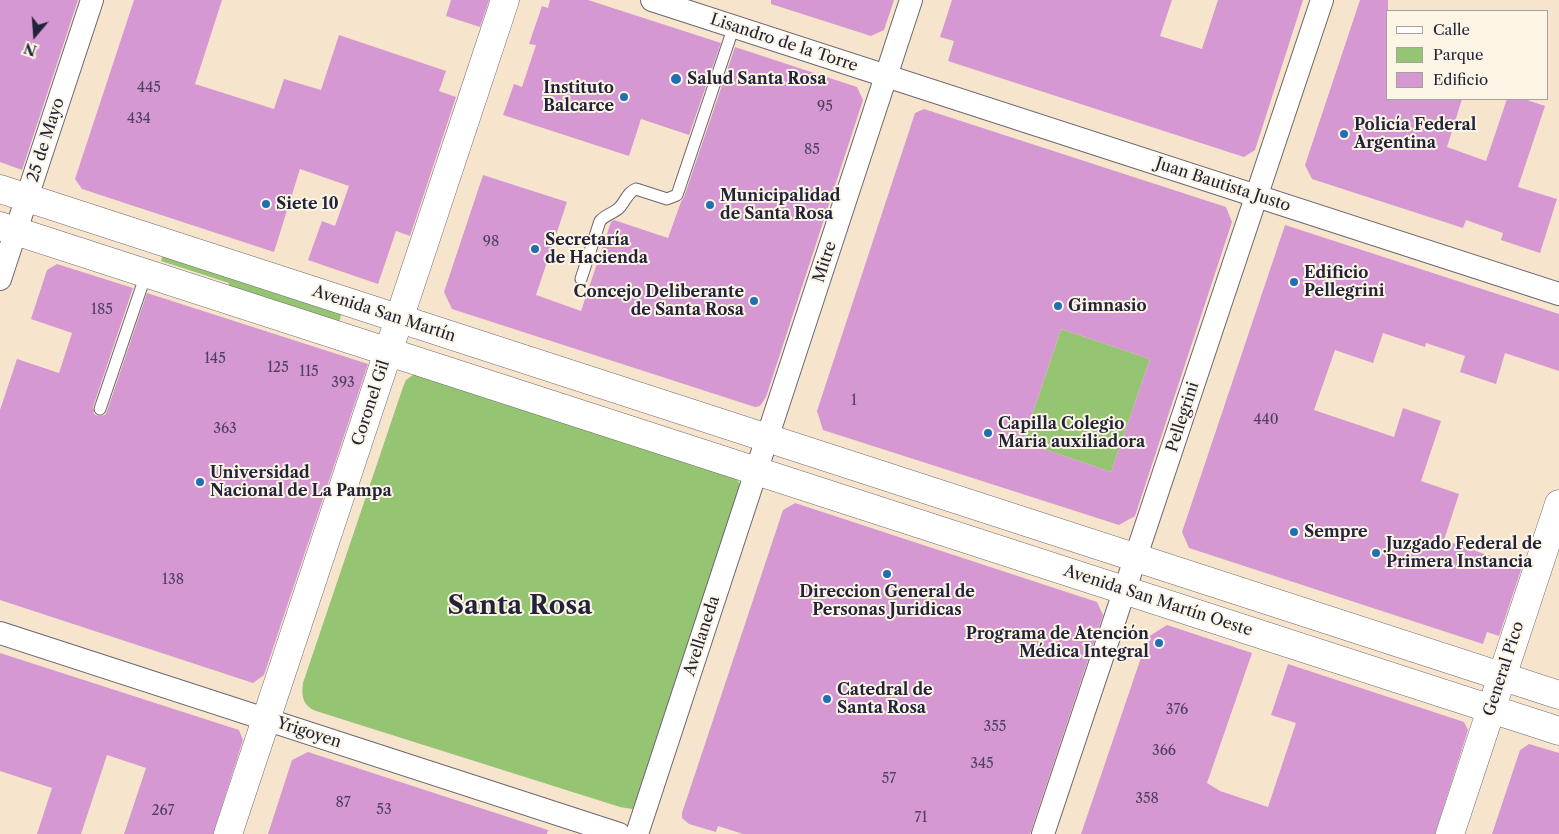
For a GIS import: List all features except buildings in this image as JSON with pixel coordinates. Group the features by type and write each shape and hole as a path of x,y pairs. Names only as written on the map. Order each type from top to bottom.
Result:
{"main road":[{"name":"Coronel Gil","path":"228,834 505,0"},
{"name":"Avenida San Martín","path":"0,189 767,438"},
{"path":"8,229 756,471"},
{"path":"533,399 544,366"},
{"path":"611,425 622,391"},
{"path":"767,438 1559,695"},
{"name":"Avenida San Martín Oeste","path":"756,471 1559,731"},
{"name":"General Pico","path":"1450,834 1559,504"}],"street":[{"name":"25 de Mayo","path":"0,279 8,229 27,198 92,0"},
{"name":"Lisandro de la Torre","path":"652,0 886,76"},
{"name":"Mitre","path":"767,438 911,0"},
{"name":"Pellegrini","path":"1044,834 1322,0"},
{"name":"Juan Bautista Justo","path":"886,76 1559,294"},
{"name":"Avellaneda","path":"637,834 767,438"},
{"name":"Yrigoyen","path":"0,633 619,834"}],"lane":[{"path":"580,279 600,221 605,216 619,209 631,191 636,188 667,199 677,195 734,26"},
{"path":"100,408 146,274"}],"green space":[{"path":"163,254 342,312 338,326 227,290 229,283 161,261"},
{"path":"1061,329 1150,359 1111,472 1023,442"},
{"path":"413,375 421,375 734,475 742,487 637,806 632,809 620,807 316,711 308,706 304,700 302,692 303,683 403,387 406,380"}],"place":[{"name":"Salud Santa Rosa","path":"676,79"},
{"name":"Instituto Balcarce","path":"624,97"},
{"name":"Policía Federal Argentina","path":"1344,134"},
{"name":"Siete 10","path":"266,204"},
{"name":"Municipalidad de Santa Rosa","path":"710,205"},
{"name":"Secretaría de Hacienda","path":"535,249"},
{"name":"Edificio Pellegrini","path":"1294,282"},
{"name":"Concejo Deliberante de Santa Rosa","path":"754,301"},
{"name":"Gimnasio","path":"1058,306"},
{"name":"Capilla Colegio Maria auxiliadora","path":"988,433"},
{"name":"Universidad Nacional de La Pampa","path":"200,482"},
{"name":"Sempre","path":"1294,532"},
{"name":"Juzgado Federal de Primera Instancia","path":"1376,553"},
{"name":"Direccion General de Personas Juridicas","path":"887,574"},
{"name":"Programa de Atención Médica Integral","path":"1159,643"},
{"name":"Catedral de Santa Rosa","path":"827,699"}],"district":[{"name":"Santa Rosa","path":"520,606"}]}
